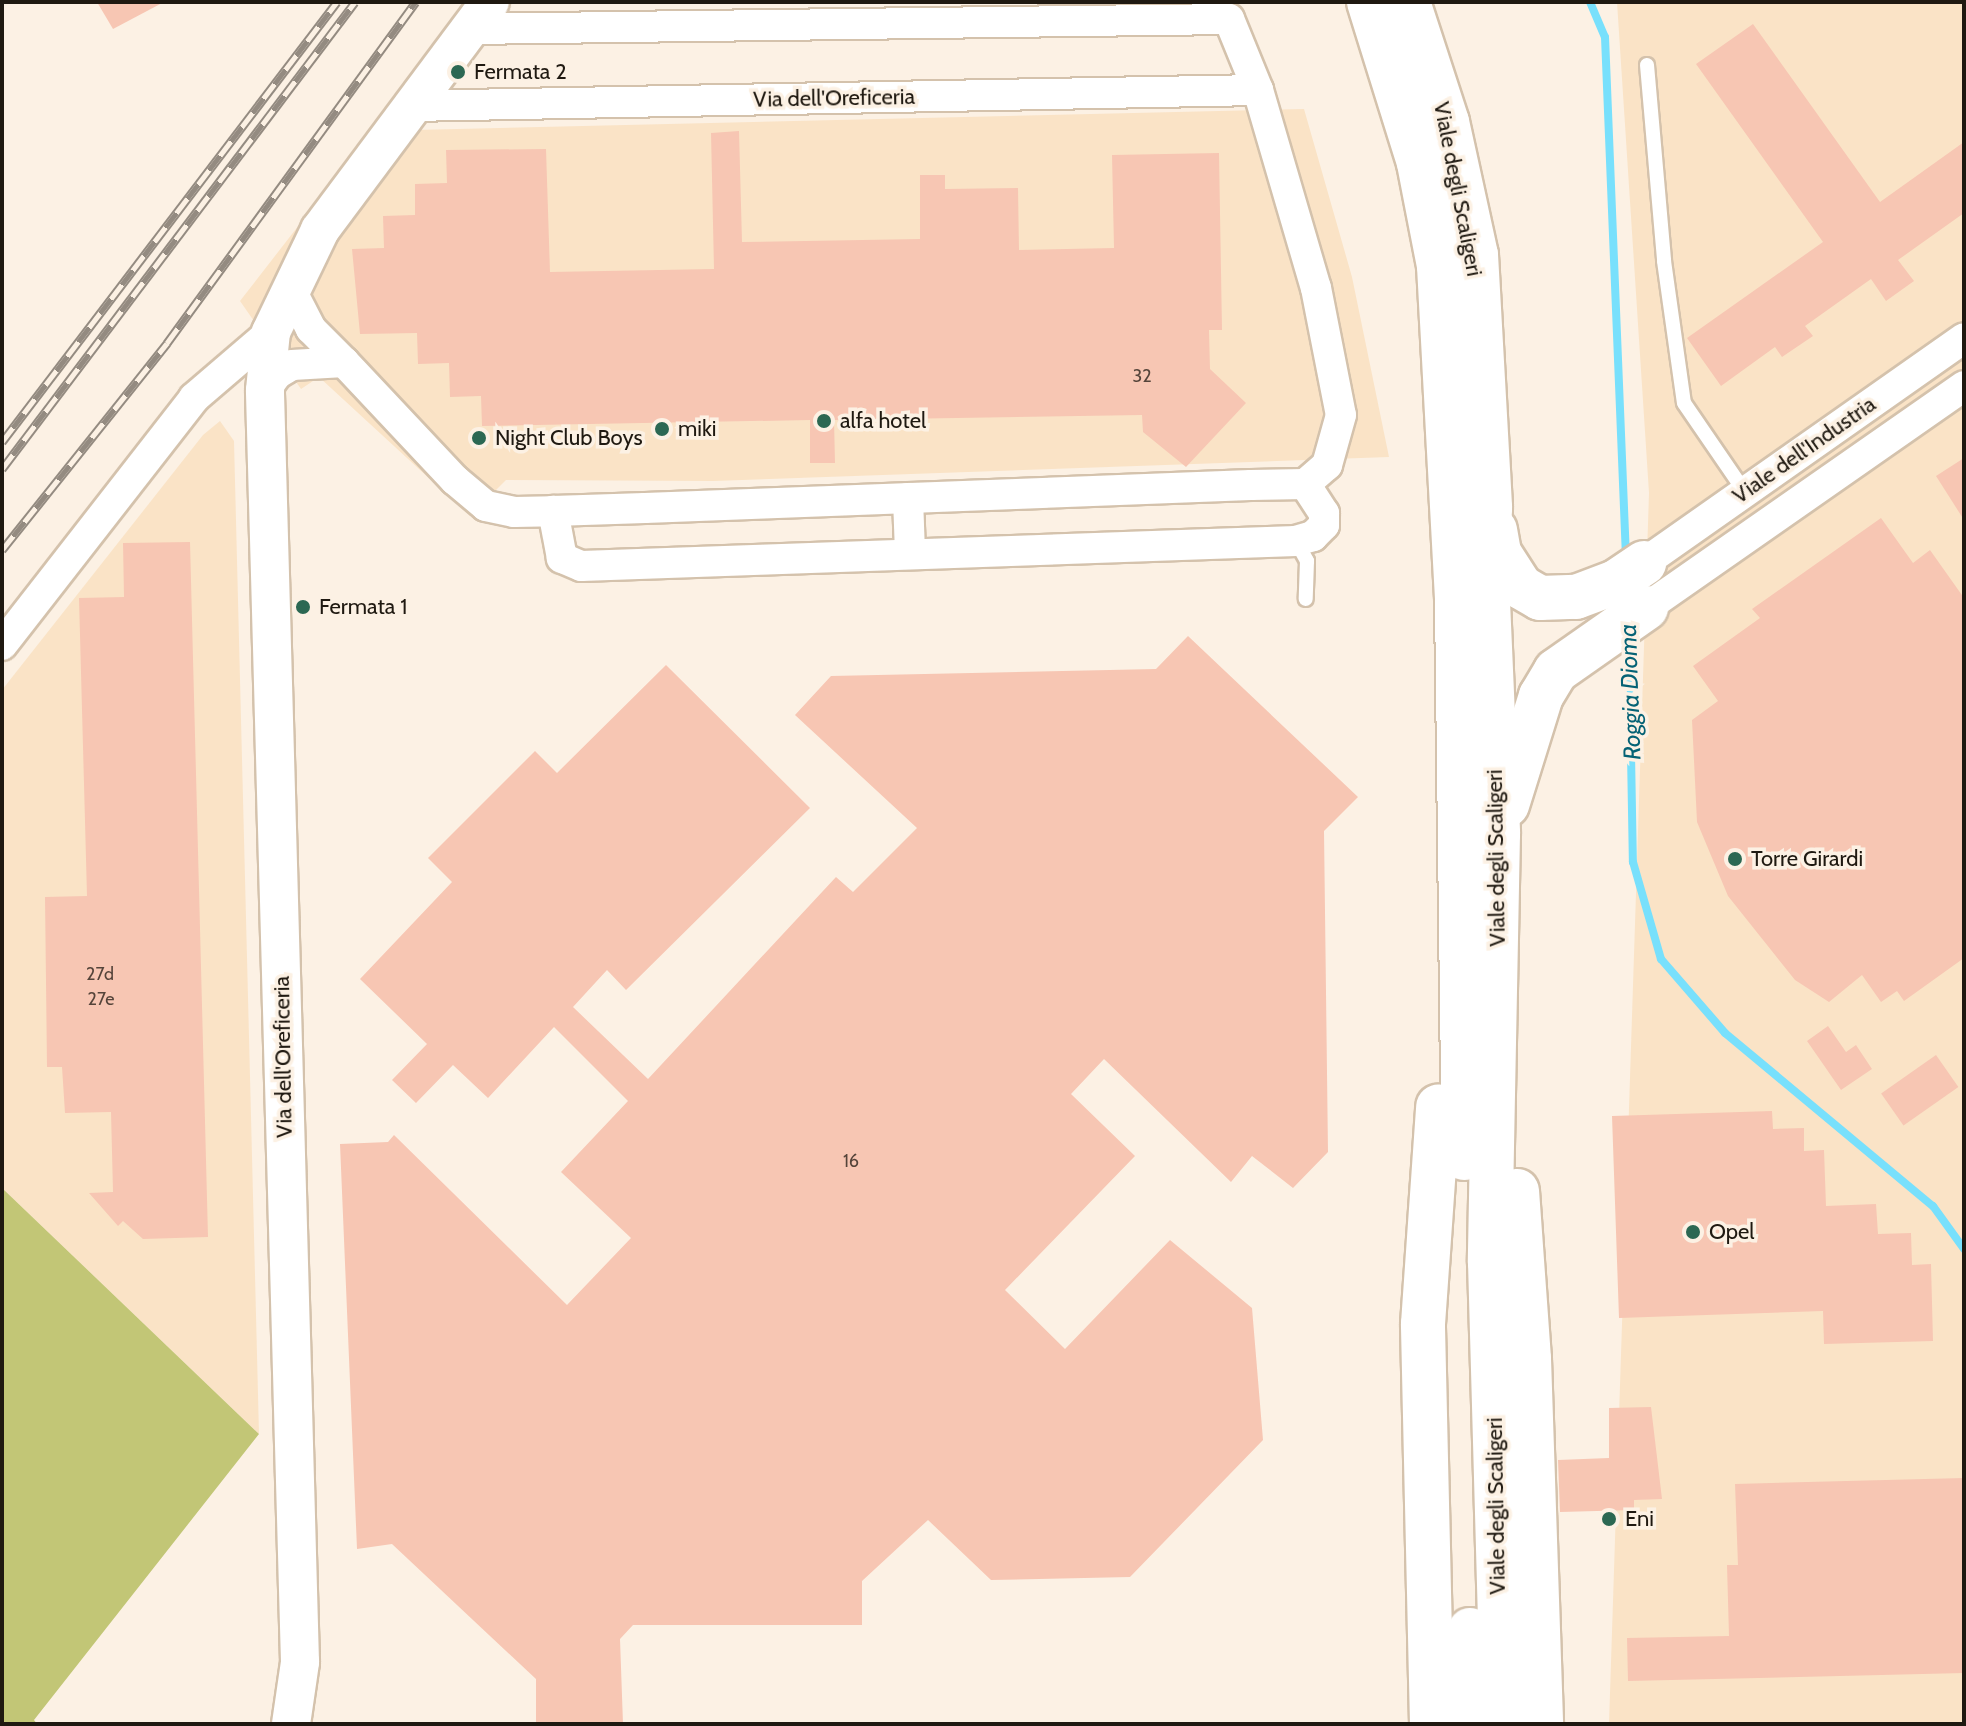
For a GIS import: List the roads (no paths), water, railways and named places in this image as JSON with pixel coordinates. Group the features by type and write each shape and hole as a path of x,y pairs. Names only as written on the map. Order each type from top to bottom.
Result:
{"highway":[{"path":"1359,2 1388,59"},
{"name":"Viale degli Scaligeri","path":"1369,2 1419,163 1458,260 1457,601 1481,938 1503,1724"},
{"name":"Viale degli Scaligeri","path":"1408,2 1447,122 1458,260 1490,508 1487,579 1498,834 1481,938 1472,1724"},
{"path":"1490,508 1499,553 1521,587 1540,598 1629,597"},
{"path":"1498,834 1541,696 1556,671 1629,597"},
{"path":"1432,1724 1423,1324 1440,1090 1481,938"},
{"path":"1481,938 1529,1359 1541,1724"}],"street":[{"name":"Via dell'Oreficeria","path":"291,1724 300,1648 265,390 271,332 320,230 478,15 1225,10 1258,90 1316,288 1341,415 1327,465 1305,484"},
{"name":"Via dell'Oreficeria","path":"410,106 1258,90"},
{"path":"290,288 311,329 486,506 553,511 1305,484 1321,501 1324,525 1313,536 1296,541 581,566 562,558 553,511"},
{"path":"2,645 194,398 271,332"},
{"name":"Viale dell'Industria","path":"1629,597 1745,492 1964,338"},
{"path":"265,390 277,374 292,365 344,362"},
{"name":"Viale dell'Industria","path":"1629,597 1964,386"},
{"path":"908,498 910,553"}],"lane":[{"path":"1647,65 1664,261 1684,403 1745,492"},
{"path":"1296,541 1307,561 1306,599"}],"waterway":[{"name":"Roggia Dioma","path":"1590,2 1605,37 1626,558"},
{"name":"Roggia Dioma","path":"1629,639 1633,862 1661,959 1725,1033 1933,1206 1964,1249"}],"railway":[{"path":"2,442 337,2"},
{"path":"2,469 355,2"},
{"path":"2,550 167,343 416,2"}],"place":[{"name":"Fermata 2","path":"458,72"},
{"name":"alfa hotel","path":"824,421"},
{"name":"miki","path":"662,429"},
{"name":"Night Club Boys","path":"479,438"},
{"name":"Fermata 1","path":"303,607"},
{"name":"Torre Girardi","path":"1735,859"},
{"name":"Opel","path":"1693,1232"},
{"name":"Eni","path":"1609,1519"}]}
